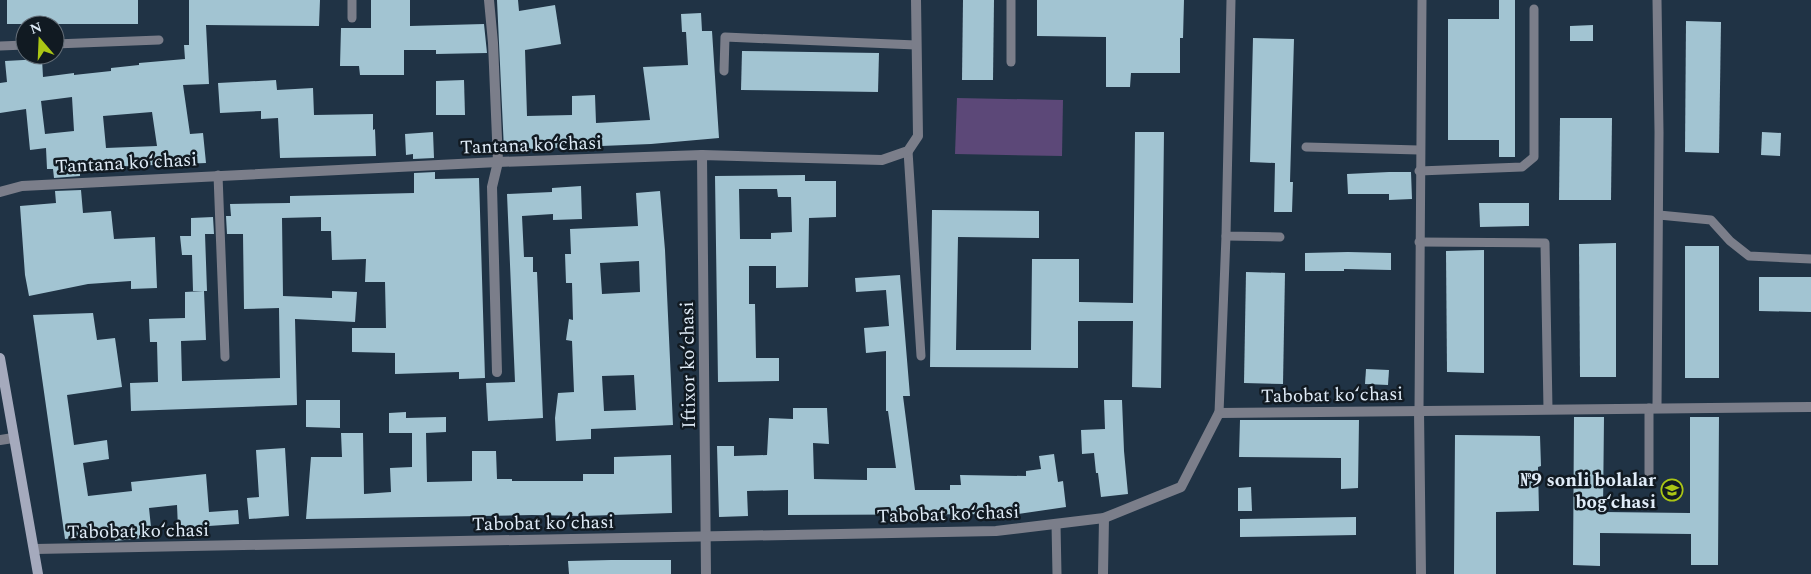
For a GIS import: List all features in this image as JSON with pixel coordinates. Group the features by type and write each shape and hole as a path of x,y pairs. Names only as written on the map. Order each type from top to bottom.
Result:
{"main road":[{"path":"0,358 38,574"}],"street":[{"path":"489,0 493,43 498,162 492,187 497,372"},
{"path":"908,152 918,136 916,0"},
{"name":"Tantana koʻchasi","path":"0,192 22,186 498,162 702,155 882,160 908,152"},
{"name":"Iftixor koʻchasi","path":"702,155 706,574"},
{"name":"Tabobat koʻchasi","path":"35,549 996,531 1104,518 1181,487 1219,413 1811,407"},
{"path":"1419,411 1420,574"},
{"path":"0,440 13,438"},
{"path":"1103,574 1104,518"}],"lane":[{"path":"352,0 352,18"},
{"path":"1011,0 1011,62"},
{"path":"1219,413 1226,236 1231,0"},
{"path":"1419,411 1419,171 1422,0"},
{"path":"1649,473 1659,215 1657,0"},
{"path":"1419,171 1522,167 1534,157 1534,9"},
{"path":"724,71 725,37 916,45"},
{"path":"65,44 159,40"},
{"path":"0,46 15,45"},
{"path":"1306,147 1420,150"},
{"path":"908,152 921,356"},
{"path":"218,175 225,357"},
{"path":"1659,215 1711,220 1730,241 1749,256 1811,259"},
{"path":"1226,236 1280,237"},
{"path":"1419,242 1545,243 1548,410"},
{"path":"1056,524 1057,574"}],"shaded area":[{"path":"957,98 1063,100 1062,156 955,154"}],"building":[{"path":"7,0 138,0 138,24 65,24 65,15 15,15 15,24 7,24"},
{"path":"189,0 320,0 319,26 206,25 209,84 183,85 190,134 203,133 206,163 80,168 80,176 54,178 53,169 47,169 46,148 30,150 26,109 0,113 0,83 7,82 5,61 15,60 15,65 42,65 43,77 74,73 74,75 111,71 111,68 139,65 139,63 185,59 184,45 189,45","holes":["72,97 74,131 45,134 41,101","152,112 157,146 106,148 103,116"]},
{"path":"371,0 410,0 410,26 484,24 487,53 436,54 436,50 404,50 404,75 360,75 359,66 340,66 341,28 371,28"},
{"path":"497,0 518,0 519,11 555,5 561,44 525,50 527,116 572,115 572,96 595,95 596,123 650,120 643,67 688,65 686,32 682,32 681,14 701,13 702,31 712,31 719,138 651,144 504,150"},
{"path":"963,0 994,0 993,80 962,80"},
{"path":"1037,0 1184,0 1183,38 1180,38 1180,73 1131,73 1130,87 1106,87 1106,37 1037,36"},
{"path":"1499,0 1515,0 1515,157 1499,157 1499,140 1448,140 1448,19 1499,19"},
{"path":"1686,21 1721,22 1719,153 1685,152"},
{"path":"1593,25 1593,41 1570,41 1570,26"},
{"path":"1253,38 1294,39 1290,182 1293,182 1292,212 1274,212 1275,163 1250,162"},
{"path":"742,51 879,53 878,92 741,90"},
{"path":"276,80 277,90 313,88 314,115 373,114 376,156 280,158 278,118 261,119 261,111 220,113 218,83"},
{"path":"464,80 465,115 436,115 436,81"},
{"path":"1560,118 1612,118 1611,200 1559,200"},
{"path":"433,132 434,158 413,159 413,154 406,155 405,134"},
{"path":"1135,132 1164,132 1161,388 1132,387 1133,321 1078,321 1078,368 930,367 932,210 1039,211 1039,238 958,237 956,350 1031,350 1032,259 1079,259 1079,302 1133,303"},
{"path":"1762,132 1781,133 1780,156 1761,155"},
{"path":"435,172 435,179 479,178 485,378 459,379 459,372 395,374 395,353 352,352 352,328 386,328 385,282 365,282 366,259 332,260 331,231 321,231 321,217 282,218 283,296 332,298 332,291 357,292 355,322 295,319 297,405 131,411 130,383 158,382 157,342 150,342 149,319 185,318 185,292 204,291 206,340 181,341 182,381 280,378 279,308 244,309 243,234 227,234 226,216 231,216 230,204 290,203 290,196 414,193 414,173"},
{"path":"1411,172 1412,199 1389,200 1389,194 1348,194 1347,174"},
{"path":"805,175 805,181 836,181 836,217 809,218 808,287 776,288 776,266 749,266 749,304 755,304 756,358 779,358 779,381 718,382 715,176","holes":["739,189 777,189 778,197 791,197 792,232 771,233 771,239 740,239"]},
{"path":"581,186 582,219 553,220 553,214 522,216 524,257 533,257 533,272 537,272 543,418 488,421 486,383 515,382 507,194 552,192 552,188"},
{"path":"81,190 83,213 111,211 114,239 155,237 157,288 131,289 131,281 88,284 29,296 25,275 20,206 56,203 55,191"},
{"path":"660,191 665,250 673,425 591,429 591,439 556,441 555,418 558,393 574,392 572,341 566,340 569,319 573,320 572,283 566,283 565,254 571,254 570,229 638,226 636,193","holes":["639,261 640,292 602,294 600,263","634,375 636,410 604,411 602,376"]},
{"path":"1479,203 1529,203 1529,226 1480,227"},
{"path":"213,217 214,234 205,234 207,291 193,291 192,255 182,255 180,236 191,236 191,218"},
{"path":"1616,243 1616,377 1580,377 1579,244"},
{"path":"1685,246 1719,246 1719,378 1685,378"},
{"path":"1484,250 1484,373 1447,372 1446,251"},
{"path":"1305,253 1391,253 1391,270 1344,269 1344,271 1305,271"},
{"path":"1246,272 1285,273 1283,384 1244,383"},
{"path":"900,275 910,396 903,396 915,490 950,490 950,485 961,485 960,475 1026,476 1026,471 1041,469 1039,456 1054,454 1058,482 1063,481 1066,507 1018,514 788,515 788,490 747,491 748,516 719,517 717,446 734,446 734,456 767,455 769,418 793,419 793,408 827,408 829,444 813,443 814,479 867,480 867,468 896,468 888,411 886,411 886,351 866,353 864,328 889,326 886,290 856,292 855,278"},
{"path":"1759,277 1811,277 1811,312 1759,311"},
{"path":"93,313 97,340 115,338 122,387 67,395 74,445 107,440 109,459 83,463 88,496 132,491 131,482 206,474 209,512 238,510 239,524 178,528 177,505 149,508 152,537 115,541 114,532 65,539 33,315"},
{"path":"1366,369 1389,370 1388,385 1365,384"},
{"path":"306,400 340,400 340,428 306,427"},
{"path":"1104,400 1122,400 1128,494 1101,497 1094,453 1082,454 1081,430 1105,429"},
{"path":"406,412 406,418 446,417 446,432 426,433 427,482 472,481 472,451 496,451 497,479 512,479 512,481 583,481 583,474 614,474 614,457 671,455 672,513 583,516 532,515 306,519 311,457 342,457 341,433 363,433 364,494 391,492 390,468 412,467 412,433 389,433 389,413"},
{"path":"1574,417 1604,417 1603,512 1690,513 1690,417 1719,417 1718,565 1691,565 1691,534 1600,533 1600,566 1573,565"},
{"path":"1240,420 1359,420 1358,488 1341,489 1341,458 1239,457"},
{"path":"1455,435 1540,436 1541,466 1538,467 1539,511 1496,512 1496,574 1454,574"},
{"path":"285,448 289,516 249,519 247,498 259,497 256,450"},
{"path":"1251,487 1252,511 1238,511 1238,488"},
{"path":"1356,517 1356,535 1240,537 1240,519"},
{"path":"671,560 671,574 569,574 568,561"}],"place":[{"name":"№9 sonli bolalar bog‘chasi","path":"1672,490"}]}
